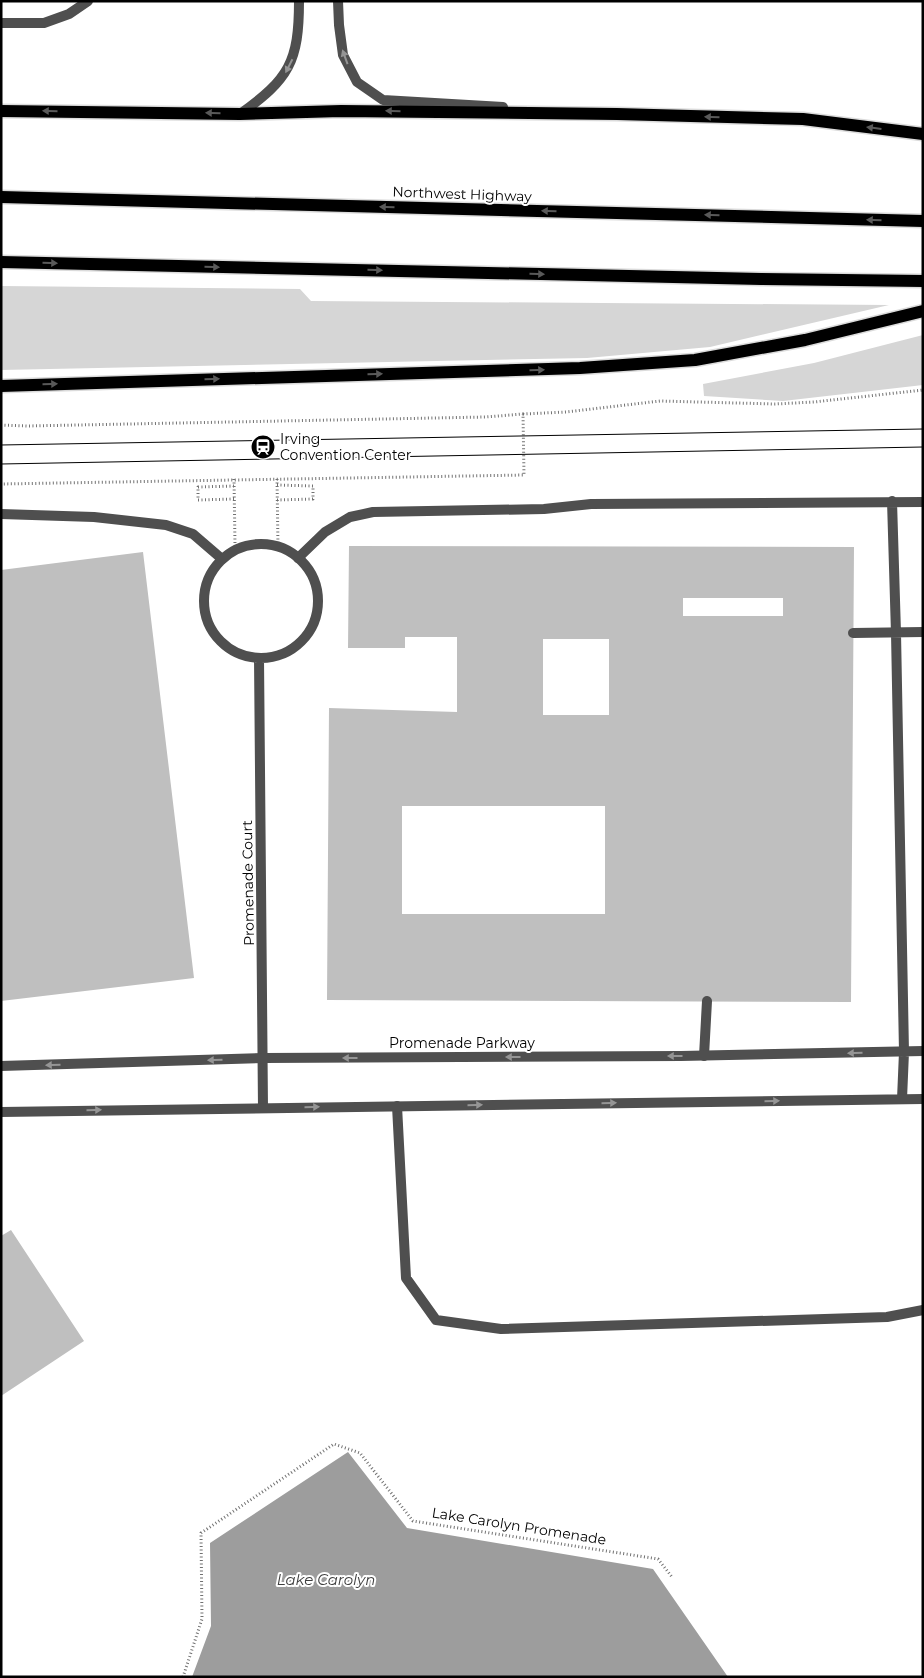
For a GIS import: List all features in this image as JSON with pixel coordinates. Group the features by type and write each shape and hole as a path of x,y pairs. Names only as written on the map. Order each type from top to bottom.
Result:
{"main road":[{"path":"1,111 240,114 353,111 617,114 803,119 923,134"},
{"name":"Northwest Highway","path":"1,197 923,221"},
{"path":"1,262 742,279 923,281"},
{"path":"1,386 570,369 695,360 805,340 923,311"}],"street":[{"path":"1,23 44,23 69,14 88,1"},
{"path":"240,114 264,97 284,76 295,54 299,28 299,1"},
{"path":"338,1 343,55 357,82 383,100 617,114"},
{"path":"892,501 904,1052 902,1099"},
{"path":"298,558 325,532 350,517 374,512 544,509 591,504 923,502"},
{"path":"1,514 94,517 166,525 193,534 222,559"},
{"path":"256,544 278,547 292,552 306,565 315,581 318,600 316,618 307,635 294,648 277,656 259,658 240,654 224,644 211,630 205,612 204,592 210,574 222,559 235,551 256,544"},
{"path":"853,633 923,632"},
{"name":"Promenade Court","path":"259,658 263,1108"},
{"path":"704,1056 707,1001"},
{"name":"Promenade Parkway","path":"1,1066 264,1058 704,1056 923,1051"},
{"path":"1,1112 923,1099"},
{"path":"397,1106 406,1278 436,1320 501,1329 887,1317 923,1310"}],"path":[{"path":"1,425 37,426 485,417 566,412 660,401 775,404 814,402 923,390"},
{"path":"1,484 524,475 524,414"},
{"path":"278,479 278,547"},
{"path":"234,480 235,551"},
{"path":"277,485 313,486 313,499 278,500"},
{"path":"234,486 198,487 198,500 234,499"},
{"name":"Lake Carolyn Promenade","path":"183,1677 202,1619 201,1533 334,1444 360,1453 413,1521 658,1559 672,1577"}],"shaded area":[{"path":"1,286 300,289 311,301 889,305 710,347 587,358 1,370"},
{"path":"923,335 923,385 783,401 704,396 703,384 814,363"}],"water":[{"name":"Lake Carolyn","path":"348,1452 407,1528 653,1569 728,1677 192,1677 211,1626 210,1543"}],"building":[{"path":"349,546 854,547 851,1002 327,1000 329,708 457,712 457,637 405,637 405,648 348,648","holes":["683,598 783,598 783,616 683,616","543,639 609,639 609,715 543,715","402,806 605,806 605,914 402,914"]},
{"path":"143,552 194,978 1,1001 1,570"},
{"path":"11,1230 84,1341 1,1396 1,1236"}],"tram line":[{"path":"1,445 923,429"},
{"path":"1,464 923,447"}],"place":[{"name":"Irving Convention Center","path":"263,447"}]}
